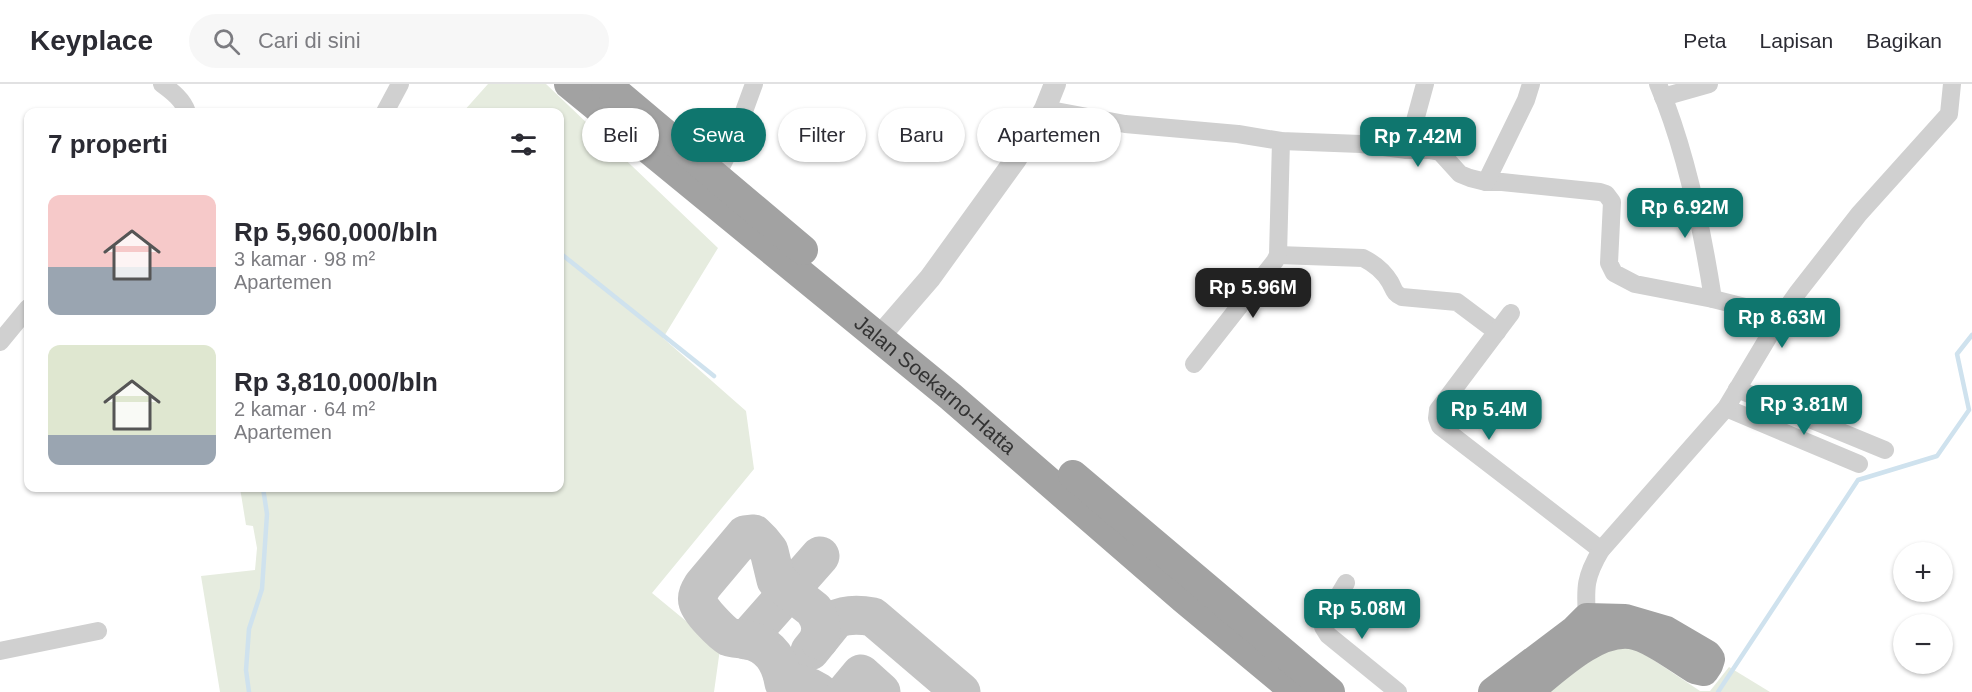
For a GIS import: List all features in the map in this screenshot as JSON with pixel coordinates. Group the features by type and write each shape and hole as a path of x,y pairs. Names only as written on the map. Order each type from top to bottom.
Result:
{"highway":[{"name":"Jalan Soekarno-Hatta","path":"569,84 885,330 1330,692"},
{"name":"Jalan Soekarno-Hatta","path":"606,84 716,177 885,330 950,396 1184,599 1296,692"},
{"path":"1493,692 1535,678 1585,647 1616,635 1631,634 1652,643 1695,669 1704,671 1710,659 1666,631 1625,619 1587,618 1535,678"}],"street":[{"path":"387,108 400,84"},
{"path":"716,177 746,111 754,84"},
{"path":"1045,108 1055,84"},
{"path":"1407,150 1425,84"},
{"path":"1486,182 1527,100 1531,84"},
{"path":"1709,84 1661,90 1671,114 1703,237 1713,299"},
{"path":"1587,618 1585,588 1589,570 1600,550 1726,408 1781,316 1859,214 1949,114 1952,84"},
{"path":"169,89 184,108"},
{"path":"1121,123 1238,134 1281,141 1361,144 1440,152 1460,174 1470,178 1486,182 1606,194 1612,202 1609,263 1614,273 1635,284 1713,299 1781,316"},
{"path":"1194,364 1273,266 1278,255 1281,141"},
{"path":"885,330 930,278 1014,162"},
{"path":"1278,255 1363,258 1373,263 1388,279 1398,296 1457,302 1497,332"},
{"path":"0,342 24,313"},
{"path":"1511,313 1438,410 1437,418 1440,426 1600,550"},
{"path":"1737,389 1885,450"},
{"path":"1726,408 1859,464"},
{"path":"1346,583 1323,622 1323,627 1328,635 1398,692"},
{"path":"0,651 98,631"}],"shaded area":[{"path":"488,84 546,84 582,118 582,162 628,162 718,248 663,338 746,411 754,469 652,593 720,649 714,692 220,692 201,576 255,570 257,548 253,526 246,525 241,492 564,492 564,108 467,108"},
{"path":"1631,645 1700,691 1710,691 1729,667 1770,692 1546,692 1592,656"}],"waterway":[{"path":"564,256 714,376"},
{"path":"1718,692 1858,480 1937,456 1969,410 1957,354 1972,335"},
{"path":"249,692 246,670 249,629 262,589 267,514 264,492"}],"taxiway":[{"path":"818,692 802,684 784,683 777,661 768,650 756,642 726,635 699,606 699,593 703,585 745,535 754,534 769,551 776,580 814,610 821,628 819,640"},
{"path":"746,640 820,556"},
{"path":"810,651 835,620 859,615 873,617 961,692"},
{"path":"846,692 861,674 881,692"}]}
